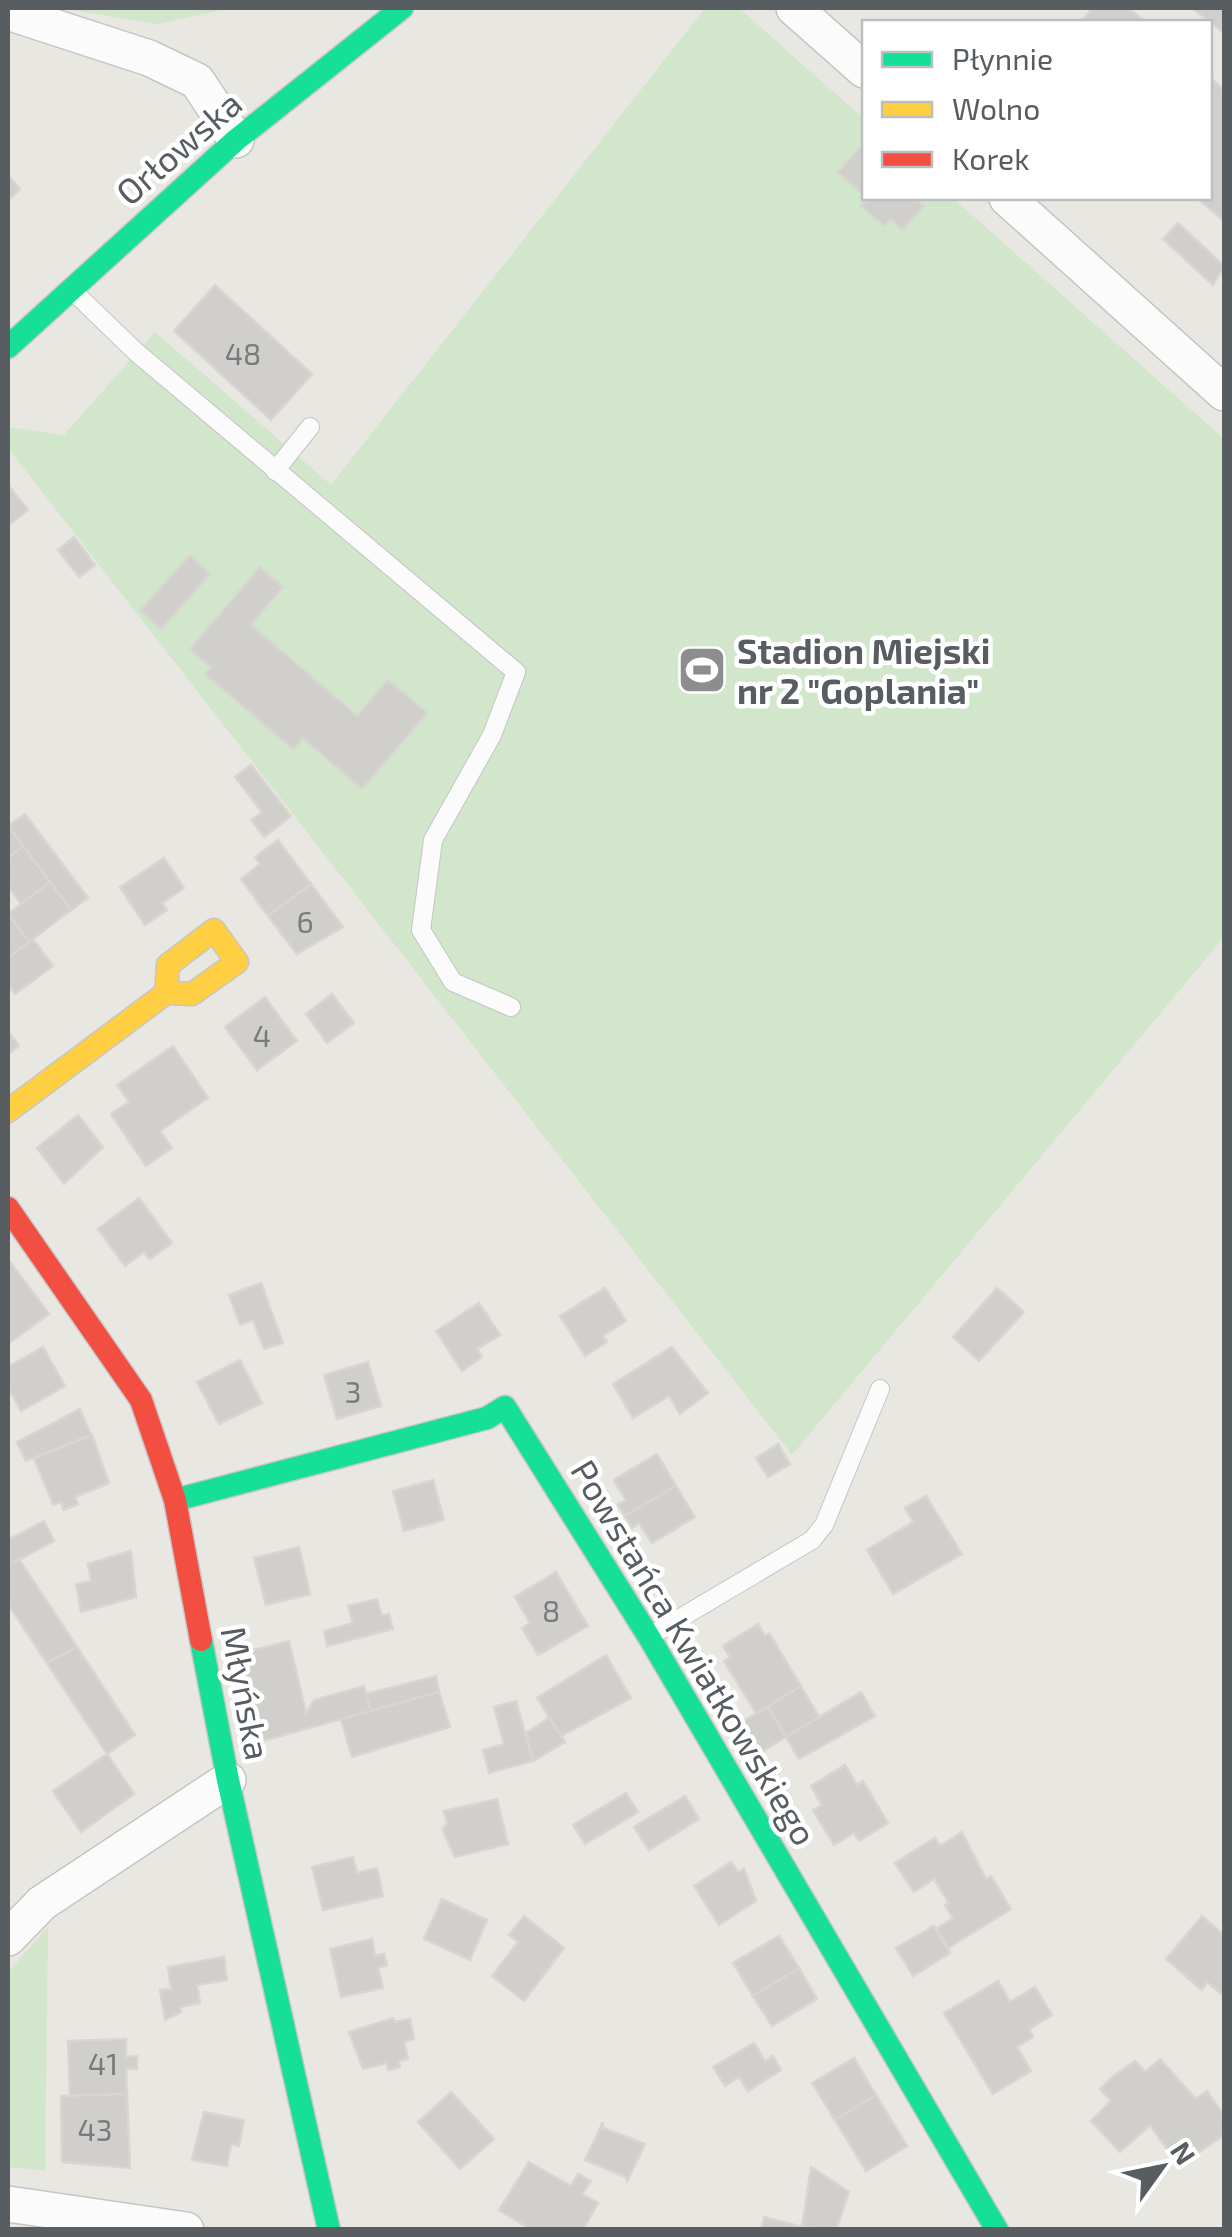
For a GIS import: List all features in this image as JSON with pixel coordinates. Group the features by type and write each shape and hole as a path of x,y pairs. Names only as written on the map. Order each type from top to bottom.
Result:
{"street":[{"path":"8,8 17,15 148,58 196,81 236,140"},
{"name":"Orłowska","path":"8,347 236,140 402,8"},
{"path":"794,8 862,68"},
{"path":"1010,200 1224,392"},
{"path":"8,1112 166,993"},
{"name":"Młyńska","path":"8,1208 141,1400 154,1426 175,1500 228,1780 329,2230"},
{"name":"Powstańca Kwiatkowskiego","path":"175,1500 486,1418 505,1407 649,1637 997,2230"},
{"path":"8,1938 42,1902 228,1780"},
{"path":"8,2204 186,2230"}],"lane":[{"path":"72,289 136,352 516,672 492,735 433,840 421,930 453,982 510,1007"},
{"path":"275,471 310,427"},
{"path":"649,1637 812,1540 824,1525 880,1389"}],"green space":[{"path":"59,8 232,8 157,24"},
{"name":"Stadion Miejski nr 2 \"Goplania\"","path":"705,8 739,8 862,117 862,200 955,200 1224,439 1224,937 792,1455 8,448 8,427 64,435 155,332 331,485"},
{"path":"48,1927 45,2171 8,2167 8,1972"}],"building":[{"path":"1093,8 1128,8 1143,20 1082,20"},
{"path":"1192,8 1224,8 1224,33 1212,20"},
{"path":"1212,79 1224,90 1224,221 1199,200 1212,200"},
{"path":"861,147 862,193 838,172"},
{"path":"8,175 20,189 8,201"},
{"path":"866,200 917,200 924,206 902,230 891,219 885,226 861,206"},
{"path":"1178,223 1224,266 1213,285 1163,239"},
{"path":"215,285 312,374 271,420 174,331"},
{"path":"8,485 28,510 8,526"},
{"path":"74,537 95,565 79,577 58,550"},
{"path":"190,555 210,574 161,629 140,611"},
{"path":"260,567 283,587 251,625 357,716 388,680 427,713 362,789 303,738 293,749 205,674 211,667 190,649"},
{"path":"251,765 291,816 264,837 251,820 262,812 235,777"},
{"path":"25,814 88,898 71,910 8,826"},
{"path":"8,826 23,846 8,858"},
{"path":"278,840 311,884 268,916 241,879 260,864 255,857"},
{"path":"23,846 50,882 21,904 8,886 8,858"},
{"path":"164,858 184,888 162,903 167,910 145,925 120,887"},
{"path":"50,882 71,910 29,942 8,914"},
{"path":"311,884 343,927 297,954 268,916"},
{"path":"8,914 29,942 8,958"},
{"path":"33,939 53,966 15,994 8,984 8,958"},
{"path":"332,994 354,1023 327,1043 306,1014"},
{"path":"265,997 297,1041 257,1070 225,1027"},
{"path":"8,1031 19,1046 8,1054"},
{"path":"173,1046 208,1098 160,1131 172,1148 146,1166 111,1114 129,1102 117,1085"},
{"path":"78,1115 103,1147 64,1184 37,1148"},
{"path":"139,1198 172,1243 150,1259 144,1252 125,1266 98,1229"},
{"path":"8,1259 49,1314 8,1344"},
{"path":"261,1283 283,1343 264,1349 253,1320 240,1325 229,1295"},
{"path":"605,1288 626,1321 603,1336 607,1342 585,1356 560,1316"},
{"path":"997,1288 1024,1312 979,1361 953,1337"},
{"path":"479,1303 500,1335 477,1349 482,1357 462,1371 436,1331"},
{"path":"43,1347 65,1386 21,1411 8,1387 8,1367"},
{"path":"672,1347 708,1393 680,1414 669,1396 633,1418 613,1384"},
{"path":"240,1360 262,1403 219,1424 197,1382"},
{"path":"368,1362 381,1406 337,1419 324,1375"},
{"path":"80,1409 91,1435 26,1461 17,1442"},
{"path":"92,1435 109,1483 75,1497 78,1504 64,1510 61,1502 53,1505 34,1458"},
{"path":"778,1444 790,1464 768,1477 756,1458"},
{"path":"657,1454 676,1486 625,1516 618,1505 626,1500 614,1480"},
{"path":"433,1480 444,1520 404,1531 393,1491"},
{"path":"676,1486 695,1517 652,1543 639,1523 632,1528 625,1516"},
{"path":"926,1496 962,1554 893,1594 867,1550 913,1522 905,1508"},
{"path":"44,1521 54,1541 11,1564 8,1540"},
{"path":"299,1547 310,1594 266,1605 254,1558"},
{"path":"131,1551 136,1597 81,1612 76,1584 91,1581 88,1564"},
{"path":"19,1559 77,1647 47,1663 8,1604 8,1565"},
{"path":"556,1572 588,1626 538,1655 522,1628 530,1623 515,1597"},
{"path":"377,1599 382,1616 389,1614 393,1629 327,1646 324,1631 353,1623 348,1606"},
{"path":"758,1624 765,1636 769,1633 801,1686 756,1713 724,1661 730,1657 723,1646"},
{"path":"289,1641 306,1713 314,1700 364,1686 371,1711 255,1743 237,1654"},
{"path":"77,1647 135,1735 107,1754 47,1663"},
{"path":"606,1655 631,1698 561,1736 537,1698"},
{"path":"436,1676 439,1692 371,1711 366,1694"},
{"path":"801,1686 819,1717 786,1737 768,1707"},
{"path":"439,1692 450,1727 352,1757 341,1719"},
{"path":"861,1692 875,1716 799,1759 786,1737"},
{"path":"516,1701 533,1761 489,1773 483,1750 504,1744 494,1707"},
{"path":"768,1707 786,1737 753,1757 734,1726"},
{"path":"549,1718 565,1742 533,1761 526,1733"},
{"path":"107,1754 134,1794 81,1832 53,1791"},
{"path":"845,1765 857,1785 863,1781 888,1823 859,1841 854,1833 834,1845 813,1810 822,1805 811,1786"},
{"path":"626,1793 638,1812 585,1844 573,1825"},
{"path":"685,1796 699,1819 649,1850 634,1827"},
{"path":"497,1799 508,1844 455,1857 442,1829 447,1824 444,1811"},
{"path":"962,1832 986,1879 991,1876 1011,1909 948,1948 936,1929 953,1918 945,1905 949,1903 934,1879 914,1892 895,1863 935,1838 940,1846"},
{"path":"353,1857 357,1873 377,1868 383,1896 323,1910 312,1867"},
{"path":"731,1862 738,1872 744,1869 756,1901 719,1925 694,1886"},
{"path":"442,1899 487,1920 470,1960 424,1939"},
{"path":"524,1916 564,1948 524,2001 492,1976 518,1942 509,1935"},
{"path":"1202,1916 1224,1935 1224,1996 1207,1982 1202,1990 1166,1959"},
{"path":"934,1926 950,1953 913,1976 896,1948"},
{"path":"779,1936 799,1968 753,1996 733,1963"},
{"path":"372,1939 375,1956 384,1954 387,1965 378,1968 383,1988 341,1997 330,1949"},
{"path":"224,1957 227,1980 197,1985 200,2003 180,2007 181,2012 165,2020 160,1990 171,1989 168,1967"},
{"path":"799,1968 817,1999 772,2026 753,1996"},
{"path":"998,1981 1010,2002 1035,1987 1052,2015 1029,2029 1033,2037 1017,2047 1031,2071 993,2094 944,2013"},
{"path":"393,2018 394,2022 410,2019 414,2039 404,2042 408,2059 398,2061 400,2067 388,2070 387,2063 363,2069 349,2032"},
{"path":"126,2039 126,2057 137,2056 137,2069 126,2069 127,2094 70,2096 68,2041"},
{"path":"754,2043 765,2061 773,2056 781,2070 748,2091 739,2077 725,2086 713,2067"},
{"path":"854,2058 876,2095 835,2120 812,2083"},
{"path":"1160,2059 1196,2099 1207,2091 1224,2116 1224,2135 1179,2166 1150,2125 1120,2152 1091,2121 1111,2101 1100,2089 1112,2077 1135,2061 1145,2072"},
{"path":"451,2092 494,2139 460,2169 418,2122"},
{"path":"127,2094 130,2168 62,2162 61,2096"},
{"path":"876,2095 907,2146 866,2171 835,2120"},
{"path":"204,2112 244,2120 239,2146 231,2144 227,2166 192,2160"},
{"path":"603,2122 603,2128 645,2144 627,2181 626,2177 585,2160"},
{"path":"529,2162 571,2186 578,2174 591,2181 582,2194 598,2203 583,2230 532,2230 499,2210"},
{"path":"811,2167 849,2192 836,2230 802,2227"},
{"path":"764,2217 802,2227 812,2230 761,2230"}],"traffic: fast":[{"path":"8,347 236,140 402,8"},
{"path":"175,1500 487,1418 505,1407 649,1637 997,2230"},
{"path":"201,1640 228,1780 329,2230"}],"traffic: slow":[{"path":"8,1111 166,993 192,994 237,962 214,930 168,965 166,993"}],"traffic: jam":[{"path":"8,1208 141,1400 175,1500 201,1640"}],"place":[{"name":"Stadion Miejski nr 2 \"Goplania\"","path":"702,670"}]}
